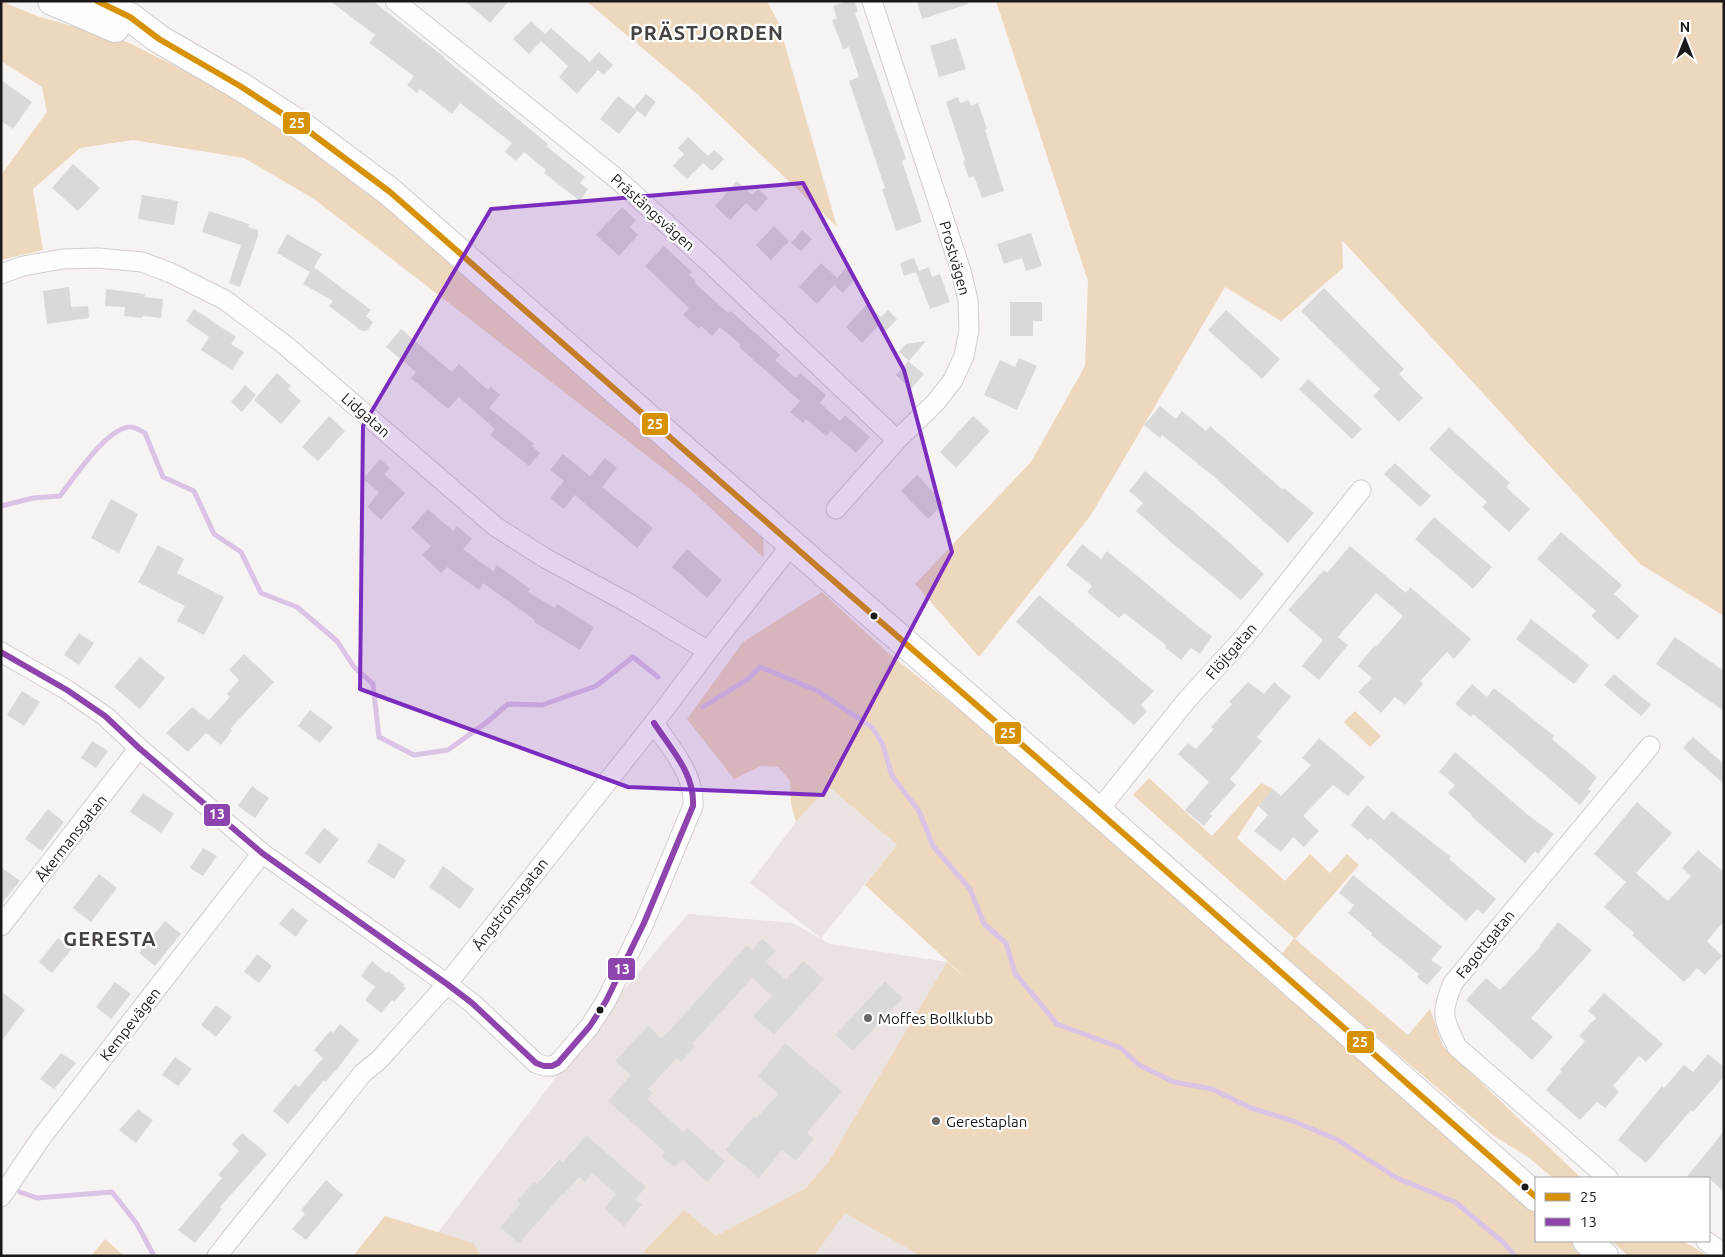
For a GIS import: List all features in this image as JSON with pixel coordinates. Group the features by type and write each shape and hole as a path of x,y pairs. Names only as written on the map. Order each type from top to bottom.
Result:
{"main road":[{"path":"52,1 124,31 159,39"},
{"path":"97,1 130,17 159,39 240,86 303,127 390,192 1098,810 1535,1196"},
{"path":"1587,1242 1604,1256"}],"street":[{"name":"Prästängsvägen","path":"395,1 617,179 719,272 897,440"},
{"name":"Prostvägen","path":"836,509 897,440 936,402 953,380 964,356 969,330 968,300 955,254 872,1"},
{"name":"Lidgatan","path":"1,274 24,266 64,259 98,258 142,262 171,272 225,300 285,345 496,526 545,558 630,604 708,651"},
{"name":"Flöjtgatan","path":"1098,810 1186,701 1246,635 1361,490"},
{"name":"Ångströmsgatan","path":"217,1256 363,1073 379,1060 447,984 654,723 792,544"},
{"path":"1,652 66,690 105,716 139,748 262,852 447,984 472,1003 536,1063 544,1066 552,1066 558,1063 590,1026 606,1001 644,923 692,806 694,793 688,774 654,723"},
{"name":"Fagottgatan","path":"1607,1177 1457,1047 1445,1020 1446,1002 1453,983 1650,746"},
{"name":"Åkermansgatan","path":"1,926 139,748"},
{"name":"Kempevägen","path":"1,1197 41,1138 262,852"},
{"path":"1707,1242 1723,1255"}],"highlighted area":[{"path":"803,183 904,370 952,552 823,795 628,787 360,689 363,426 491,209"}],"shaded area":[{"path":"1,1 37,16 127,42 235,96 403,216 763,534 764,558 690,489 314,199 244,158 133,140 80,148 33,189 43,250 1,260 1,175 47,112 42,87 1,61"},
{"path":"586,1 767,1 779,24 837,227 697,94"},
{"path":"996,1 1724,1 1724,616 1640,564 1342,240 1343,268 1281,321 1225,287 1091,515 979,657 915,584 1031,462 1085,366 1088,281"},
{"path":"822,592 888,653 1009,749 1535,1207 1535,1242 1574,1242 1590,1256 921,1256 845,1213 814,1256 643,1256 645,1250 684,1210 716,1236 806,1188 829,1161 947,962 971,983 865,885 897,845 828,786 796,822 791,804 790,781 778,767 761,766 734,779 687,719 743,642"},
{"path":"1355,711 1381,736 1370,747 1344,722"},
{"path":"1149,778 1212,836 1261,783 1273,789 1258,806 1237,838 1285,881 1310,854 1330,873 1347,854 1359,865 1295,939 1408,1035 1430,1009 1443,1046 1580,1177 1552,1177 1528,1157 1494,1136 1281,955 1294,938 1133,795"},
{"path":"828,786 897,845 821,938 750,883 796,822"},
{"path":"688,914 793,923 830,944 947,962 1180,1169 1138,1256 420,1256 617,997","holes":["885,981 903,998 853,1051 835,1035","785,1043 842,1091 814,1124 795,1123 814,1139 796,1161 782,1150 759,1178 726,1150 754,1116 763,1123 771,1103 778,1094 758,1076","586,1135 646,1187 635,1200 642,1206 624,1225 604,1208 616,1194 592,1173 585,1181 579,1177 563,1195 558,1191 532,1223 535,1226 519,1244 500,1227 520,1204 517,1201 534,1182 539,1186 542,1177 558,1159 572,1171 570,1153"]},
{"path":"385,1216 473,1243 481,1256 353,1256"},
{"path":"105,1239 124,1256 91,1256"},
{"path":"1613,1242 1685,1242 1705,1254 1704,1256 1628,1256"}],"building":[{"path":"330,1 373,1 444,57 548,144 546,146 585,177 580,183 588,189 580,201 544,173 546,170 524,152 516,161 505,152 512,143 460,103 452,114 420,89 417,93 407,85 414,76 369,43 375,35"},
{"path":"465,1 509,1 490,23"},
{"path":"847,1 854,1 858,11 855,13 906,159 902,161 922,222 896,231 882,189 885,188 849,81 859,77 849,47 843,49 832,20 837,18 833,6"},
{"path":"917,1 968,1 968,4 922,19"},
{"path":"531,21 545,34 551,28 590,62 599,52 613,65 604,75 598,70 577,94 559,77 568,66 541,41 529,54 513,39"},
{"path":"956,38 966,69 939,77 930,46"},
{"path":"1,80 32,102 13,129 1,121"},
{"path":"646,94 656,102 645,117 634,108"},
{"path":"618,96 637,111 619,134 600,119"},
{"path":"958,97 960,103 969,100 971,106 978,103 1004,191 982,198 974,176 969,178 946,102"},
{"path":"688,137 708,156 714,150 724,159 712,171 703,163 687,179 673,166 684,154 678,148"},
{"path":"73,164 100,188 78,211 52,188"},
{"path":"737,181 752,195 758,189 768,198 756,212 746,203 730,220 715,206"},
{"path":"142,195 178,201 174,225 138,219"},
{"path":"622,207 636,220 630,227 638,235 619,256 596,235"},
{"path":"209,211 249,224 248,227 258,230 258,236 240,287 229,283 241,245 202,232"},
{"path":"774,226 789,241 771,260 756,245"},
{"path":"802,230 812,239 801,251 791,243"},
{"path":"1031,233 1042,266 1026,271 1022,258 1004,264 997,244"},
{"path":"287,234 322,254 314,267 371,310 366,316 373,322 367,331 362,331 329,306 333,301 303,284 310,272 277,253"},
{"path":"664,246 692,272 689,275 696,281 695,283 728,313 731,311 780,355 775,360 796,378 800,373 826,395 820,403 840,421 845,415 870,437 856,453 831,431 826,436 806,419 803,423 790,412 800,401 739,347 741,345 720,327 712,336 701,326 699,329 683,315 689,308 645,266"},
{"path":"914,258 919,271 904,276 900,263"},
{"path":"821,263 837,278 846,268 856,278 843,293 834,285 817,304 799,287"},
{"path":"929,267 932,277 940,274 950,302 930,309 916,272"},
{"path":"69,287 71,307 88,306 89,318 47,324 43,291"},
{"path":"1324,288 1404,369 1399,374 1423,398 1399,422 1373,396 1380,389 1301,311"},
{"path":"106,289 145,294 144,297 163,299 161,318 124,316 125,307 105,306"},
{"path":"1010,302 1042,302 1042,321 1033,321 1033,336 1010,336"},
{"path":"867,304 881,317 888,310 897,319 886,331 879,325 862,343 846,327"},
{"path":"194,309 236,337 231,344 244,352 232,370 201,350 209,337 186,321"},
{"path":"1226,310 1280,359 1262,379 1208,330"},
{"path":"401,329 452,372 459,364 488,390 491,386 500,395 489,408 534,444 532,446 540,453 529,466 490,435 495,429 459,397 448,409 411,378 416,372 386,347"},
{"path":"926,341 909,361 899,352 906,344"},
{"path":"1019,358 1037,366 1017,410 984,395 1000,360 1015,367"},
{"path":"908,361 924,374 911,389 896,375"},
{"path":"277,373 291,386 288,389 301,401 281,424 254,400"},
{"path":"1308,379 1362,429 1352,439 1299,389"},
{"path":"245,385 256,395 242,412 231,402"},
{"path":"1160,406 1176,419 1182,411 1206,431 1210,426 1283,490 1284,488 1314,513 1288,543 1212,475 1162,435 1160,438 1144,425"},
{"path":"329,416 345,431 318,461 302,447"},
{"path":"973,416 990,431 956,468 940,452"},
{"path":"1449,427 1510,483 1506,487 1530,509 1509,532 1482,507 1487,502 1429,449"},
{"path":"563,454 590,476 605,458 617,468 602,487 653,528 637,548 575,495 564,509 550,498 564,481 550,470"},
{"path":"380,459 390,468 384,474 405,493 381,520 367,507 379,492 363,479"},
{"path":"1395,463 1431,496 1420,507 1384,474"},
{"path":"1145,471 1218,532 1264,574 1241,600 1136,511 1143,503 1129,491"},
{"path":"917,475 944,503 928,519 901,491"},
{"path":"111,499 138,514 119,553 91,538"},
{"path":"428,509 453,531 457,526 472,539 463,549 493,571 497,565 530,589 528,592 555,608 557,604 594,627 580,650 534,622 535,620 483,583 479,590 447,567 441,573 422,555 431,546 411,528"},
{"path":"1434,517 1492,567 1473,589 1415,539"},
{"path":"1561,532 1622,585 1614,594 1639,616 1618,640 1591,616 1596,611 1537,559"},
{"path":"1082,544 1101,559 1107,551 1212,636 1200,654 1191,648 1181,660 1165,647 1166,645 1124,613 1119,618 1087,592 1092,586 1066,565"},
{"path":"158,545 184,559 177,573 224,597 204,635 177,621 185,606 138,582"},
{"path":"1350,546 1406,593 1410,587 1471,639 1454,659 1447,652 1420,681 1423,684 1405,705 1395,697 1381,713 1358,692 1372,678 1358,666 1403,616 1376,593 1338,637 1348,645 1319,680 1302,666 1323,640 1288,610 1324,570 1327,573"},
{"path":"687,549 722,580 707,598 672,567"},
{"path":"1039,595 1154,691 1141,705 1147,711 1134,725 1016,622"},
{"path":"1531,619 1589,665 1574,684 1516,639"},
{"path":"79,633 94,643 79,665 64,655"},
{"path":"1675,637 1724,671 1724,711 1656,664"},
{"path":"244,654 274,682 230,729 232,731 221,745 206,733 188,752 166,733 192,707 209,720 230,697 227,694 239,680 229,670"},
{"path":"140,657 165,678 140,709 114,687"},
{"path":"1614,674 1651,705 1641,716 1604,685"},
{"path":"1248,682 1264,694 1274,682 1291,697 1257,737 1262,741 1230,779 1236,785 1210,814 1212,816 1204,826 1185,810 1209,782 1178,754 1188,743 1196,749 1214,729 1211,727 1232,704 1229,702"},
{"path":"1472,684 1487,697 1494,688 1554,736 1552,739 1597,777 1588,789 1591,791 1580,805 1473,714 1471,717 1455,704"},
{"path":"22,691 40,702 24,726 7,715"},
{"path":"310,710 333,727 320,743 298,726"},
{"path":"1693,737 1724,764 1724,784 1683,748"},
{"path":"1319,738 1365,777 1348,796 1333,785 1303,816 1319,831 1304,847 1293,837 1281,852 1254,831 1268,815 1258,806 1273,789 1281,796 1311,765 1302,758"},
{"path":"92,741 108,751 96,768 81,758"},
{"path":"1455,752 1528,815 1554,834 1538,854 1535,851 1525,863 1471,816 1448,793 1455,785 1439,772"},
{"path":"252,786 269,798 255,818 238,806"},
{"path":"143,793 174,814 161,833 130,812"},
{"path":"1637,802 1672,833 1636,873 1668,901 1691,876 1682,868 1698,850 1724,872 1724,921 1707,941 1722,956 1705,975 1697,968 1684,982 1632,935 1634,933 1604,907 1626,882 1594,854"},
{"path":"1367,805 1384,820 1392,811 1451,857 1449,859 1496,899 1483,914 1477,909 1466,921 1370,838 1368,840 1351,825"},
{"path":"48,809 64,822 42,851 25,839"},
{"path":"324,828 339,839 320,864 305,853"},
{"path":"379,843 406,860 394,879 367,862"},
{"path":"203,848 217,856 203,876 190,868"},
{"path":"443,866 474,889 460,909 429,887"},
{"path":"1,867 20,881 1,904"},
{"path":"99,874 117,888 91,922 73,908"},
{"path":"1353,875 1442,947 1431,960 1442,968 1427,985 1417,977 1419,974 1371,935 1372,933 1348,913 1354,905 1339,893"},
{"path":"292,908 308,920 296,937 279,924"},
{"path":"165,921 181,934 155,966 139,953"},
{"path":"1558,922 1592,950 1531,1018 1553,1037 1532,1060 1466,1000 1486,978 1500,990 1541,946"},
{"path":"58,938 72,949 52,973 39,962"},
{"path":"762,939 776,951 766,962 786,980 803,961 824,979 774,1035 753,1016 772,996 752,978 692,1044 695,1046 681,1062 677,1058 648,1089 653,1093 647,1099 683,1132 687,1128 725,1161 707,1182 682,1159 674,1167 661,1156 665,1152 608,1101 631,1075 615,1061 648,1026 662,1039 747,945 752,950"},
{"path":"257,954 272,966 259,983 244,972"},
{"path":"372,961 386,973 388,971 404,984 403,986 406,988 381,1013 365,1000 375,987 361,976"},
{"name":"Moffes Bollklubb","path":"885,981 903,998 853,1051 835,1035"},
{"path":"115,982 131,994 111,1019 96,1007"},
{"path":"1,991 25,1010 1,1042"},
{"path":"1604,993 1663,1044 1646,1062 1639,1056 1613,1086 1619,1092 1605,1108 1597,1102 1580,1120 1546,1090 1562,1071 1560,1070 1585,1041 1579,1036 1596,1018 1588,1011"},
{"path":"216,1005 232,1017 216,1037 201,1025"},
{"path":"340,1024 359,1040 338,1068 325,1082 324,1080 288,1124 273,1111 295,1084 299,1087 323,1058 314,1050 331,1030 333,1033"},
{"path":"785,1043 842,1091 807,1133 814,1139 796,1161 782,1150 759,1178 725,1150 754,1116 757,1118 778,1094 758,1076"},
{"path":"61,1053 76,1063 54,1089 40,1079"},
{"path":"1708,1054 1724,1067 1724,1076 1693,1112 1691,1110 1646,1163 1618,1140 1662,1086 1664,1088 1684,1065 1693,1072"},
{"path":"175,1057 192,1069 178,1086 162,1075"},
{"path":"138,1109 153,1120 136,1143 119,1130"},
{"path":"1724,1131 1724,1192 1710,1177 1687,1177"},
{"path":"242,1133 267,1154 220,1207 222,1209 195,1243 178,1230 222,1178 218,1175 239,1151 232,1144"},
{"path":"586,1135 646,1187 635,1200 642,1205 624,1226 604,1208 616,1194 592,1173 585,1182 579,1177 519,1244 500,1227 520,1204 517,1201 534,1182 537,1184 559,1159 563,1162"},
{"path":"326,1180 343,1195 306,1240 292,1229 305,1214 301,1210"}],"waterway":[{"path":"1,506 33,498 60,496 82,466 112,435 122,429 131,427 145,433 163,477 194,491 214,534 241,552 261,593 297,607 337,641 354,667 373,684 379,737 414,755 448,750 487,722 508,704 542,705 596,686 633,657 658,677"},
{"path":"703,707 748,679 760,667 818,691 873,728 883,745 892,776 919,811 933,846 970,889 984,924 1006,943 1015,973 1057,1024 1121,1048 1139,1065 1174,1082 1212,1089 1251,1108 1293,1121 1338,1140 1397,1178 1455,1202 1504,1243 1515,1256"},
{"path":"20,1192 37,1198 112,1192 137,1224 154,1256"}],"transit line":[{"name":"25","path":"97,1 130,17 159,39 240,86 303,127 390,192 1535,1196"},
{"name":"13","path":"1,652 67,690 105,716 139,748 262,853 447,984 472,1003 536,1063 544,1066 552,1066 558,1063 590,1026 606,1001 644,923 693,806 693,794 681,762 654,723"}],"place":[{"name":"Moffes Bollklubb","path":"868,1018"},
{"name":"Gerestaplan","path":"936,1121"}],"district":[{"name":"PRÄSTJORDEN","path":"707,32"},
{"name":"GERESTA","path":"110,938"}]}
